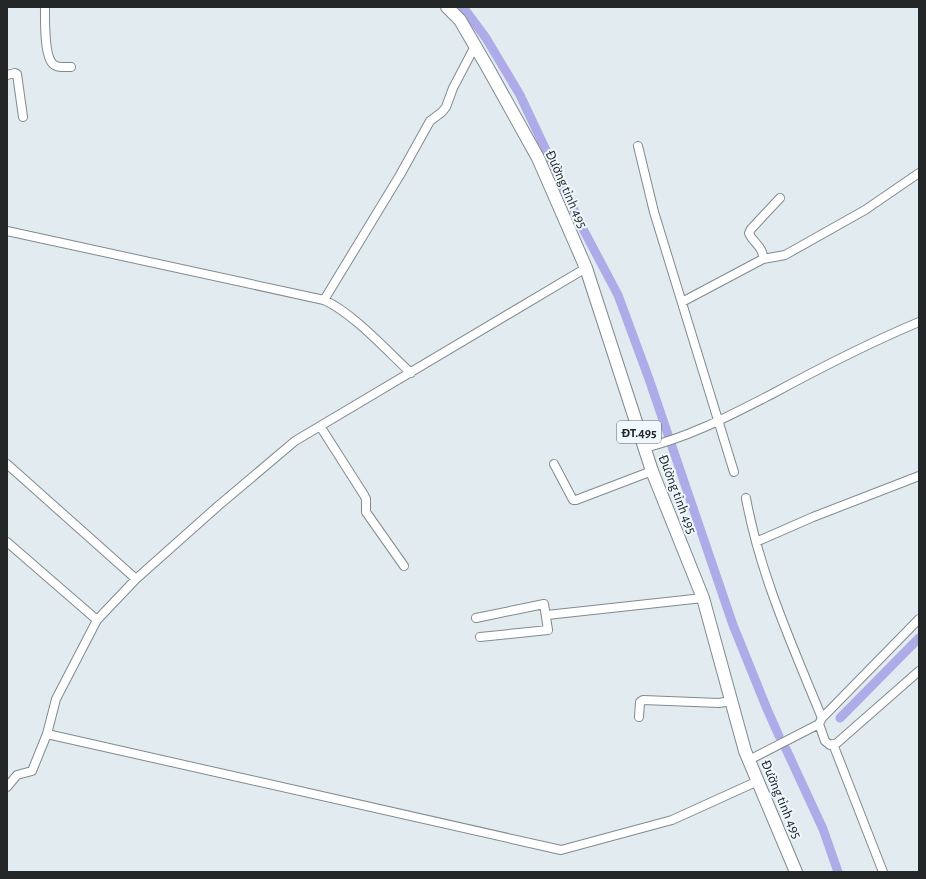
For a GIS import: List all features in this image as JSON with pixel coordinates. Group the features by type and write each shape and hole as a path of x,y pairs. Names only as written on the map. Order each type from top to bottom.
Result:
{"main road":[{"name":"Đường tỉnh 495","path":"447,7 460,20 538,158 586,268 652,472 703,598 745,751 796,872"}],"street":[{"path":"45,7 45,36 50,59 53,64 58,66 71,67"},
{"path":"324,300 400,175 430,121 442,112 446,106 453,88 475,46"},
{"path":"7,75 17,74 23,117"},
{"path":"638,146 654,212 734,472"},
{"path":"682,302 763,258 785,255 865,210 919,174"},
{"path":"763,258 763,255 756,242 750,237 749,233 780,198"},
{"path":"7,231 324,300 333,304 361,326 411,373"},
{"path":"7,786 17,775 32,771 47,734 56,699 97,620 136,579 218,506 295,441 586,268"},
{"path":"644,448 682,437 718,422 819,369 898,330 919,322"},
{"path":"320,426 364,495 366,512 404,566"},
{"path":"7,464 136,579"},
{"path":"554,464 573,500 652,472"},
{"path":"756,542 813,517 919,476"},
{"path":"746,498 756,542 779,610 820,721 825,741 830,745 837,743 919,671"},
{"path":"7,542 97,620"},
{"path":"547,615 703,598"},
{"path":"476,618 544,604 547,615 548,630 480,637"},
{"path":"749,760 820,721 919,619"},
{"path":"639,717 640,702 643,700 719,703 731,701"},
{"path":"47,734 561,850 672,820 758,781"},
{"path":"832,744 883,872"}],"waterway":[{"path":"463,7 486,38 520,95 582,227 618,295 649,379 733,625 779,736"},
{"path":"840,718 919,638"},
{"path":"786,749 823,829 838,872"}]}
